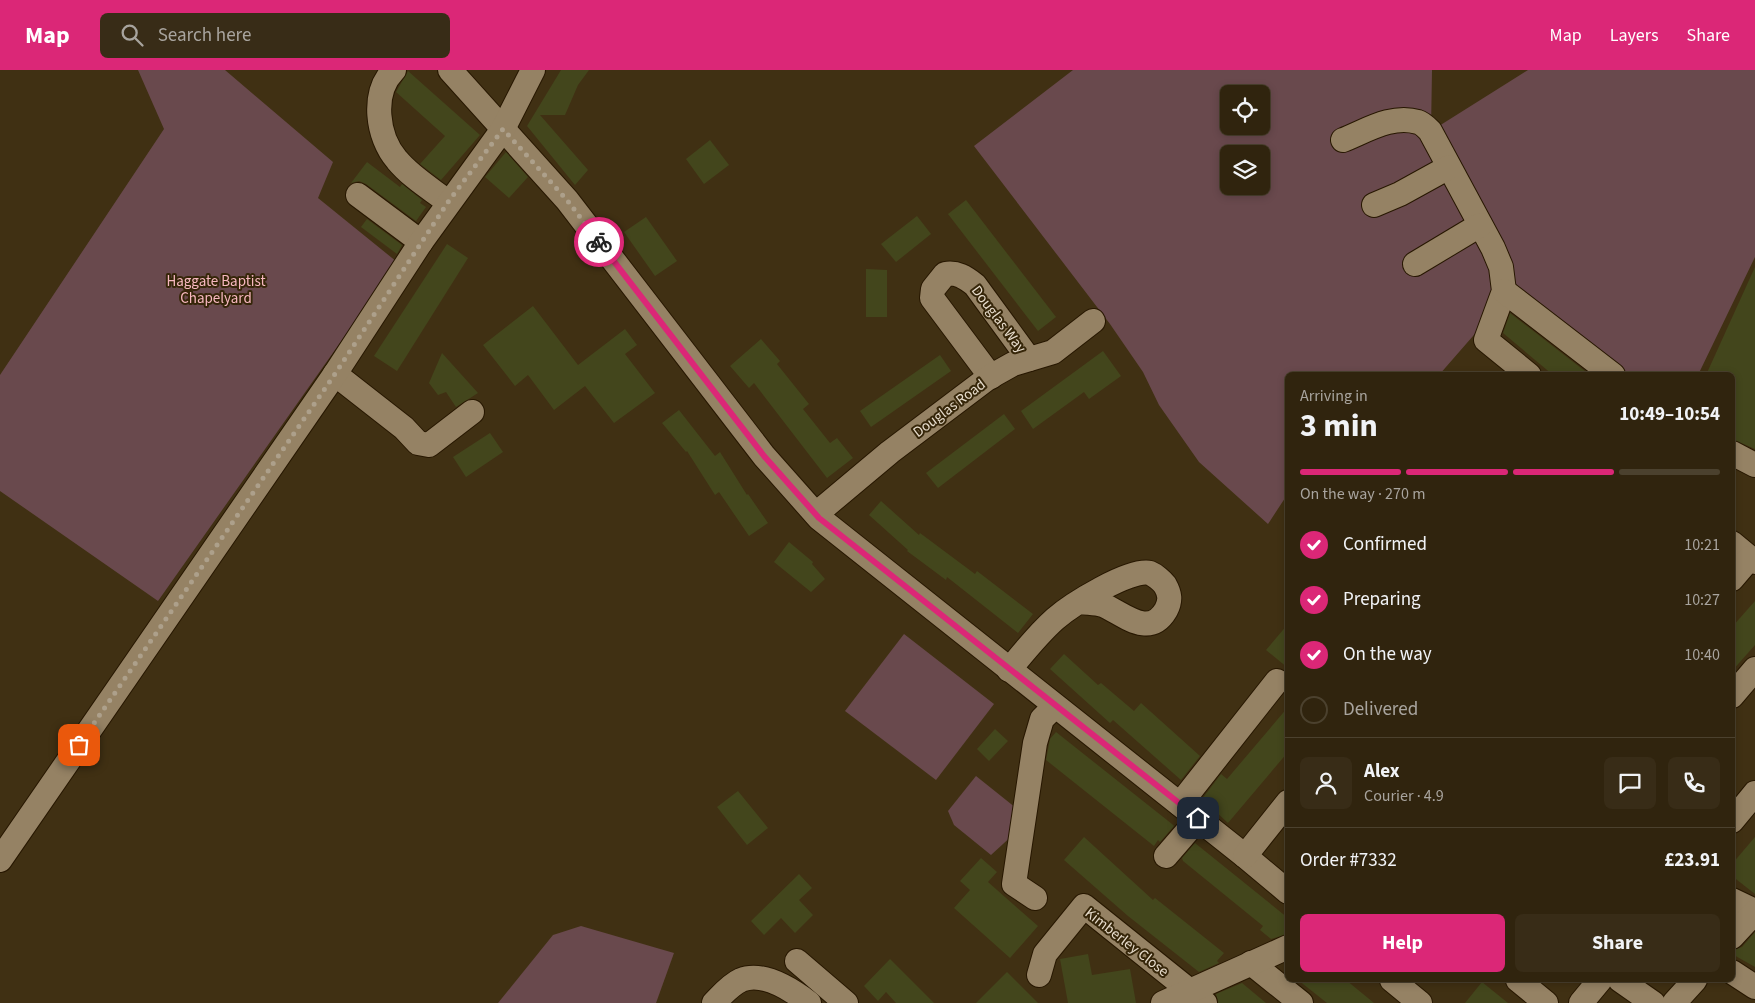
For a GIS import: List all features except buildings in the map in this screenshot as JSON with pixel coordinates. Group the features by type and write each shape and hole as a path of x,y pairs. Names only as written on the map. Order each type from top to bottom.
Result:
{"street":[{"path":"394,70 381,88 379,112 384,136 396,159 415,177 448,202"},
{"path":"450,70 567,200 764,456 816,514 879,567 1189,811 1285,889"},
{"path":"0,860 335,374 448,202 503,129 533,70"},
{"path":"1343,140 1382,124 1400,120 1420,122 1430,131 1493,248 1501,267 1504,291 1486,340 1525,372"},
{"path":"1374,205 1400,194 1449,167"},
{"path":"358,195 421,242"},
{"path":"1415,264 1480,225"},
{"name":"Douglas Way","path":"991,377 932,298 933,289 945,274 953,273 966,277 975,285 1029,359"},
{"path":"1504,291 1609,372"},
{"name":"Douglas Road","path":"816,514 890,452 991,377 1013,364 1053,352 1093,321"},
{"path":"335,374 404,428 418,443 429,445 472,412"},
{"path":"1735,455 1755,465"},
{"path":"1735,574 1746,554"},
{"path":"1009,670 1036,637 1057,618 1081,602"},
{"path":"1735,692 1755,669"},
{"path":"1166,856 1189,811 1277,681"},
{"path":"1035,898 1014,884 1035,743 1042,718 1055,706"},
{"path":"1735,817 1755,794"},
{"path":"1245,856 1285,806"},
{"path":"1735,902 1755,912 1735,934"},
{"name":"Kimberley Close","path":"1039,975 1045,954 1084,906 1197,997"},
{"path":"1163,1003 1197,997 1251,963 1285,947"},
{"path":"797,961 846,1003"},
{"path":"1251,963 1301,1003"},
{"path":"1735,974 1755,987"},
{"path":"714,1003 727,989 742,980 759,978 776,983 809,1003"},
{"path":"1397,982 1420,1003"},
{"path":"1520,982 1546,1003"},
{"path":"1581,1003 1598,982"},
{"path":"1623,982 1653,1003"},
{"path":"1674,1003 1692,982"}],"green space":[{"name":"Haggate Baptist Chapelyard","path":"138,70 225,70 333,162 318,198 397,262 158,601 0,491 0,375 164,129"},
{"path":"1073,70 1432,70 1431,131 1528,70 1755,70 1755,257 1699,372 1614,372 1507,297 1442,372 1285,372 1285,498 1268,524 1199,462 1159,405 1143,372 1110,324 974,146"},
{"path":"904,634 994,704 936,780 845,711"},
{"path":"976,776 1016,808 1015,833 991,855 954,825 948,811"},
{"path":"581,926 674,953 656,1003 498,1003 553,935"}],"way so far":[{"path":"79,745 335,374 448,202 503,129 567,200 599,242"}],"route":[{"path":"599,242 764,456 819,518 1198,818"}]}
